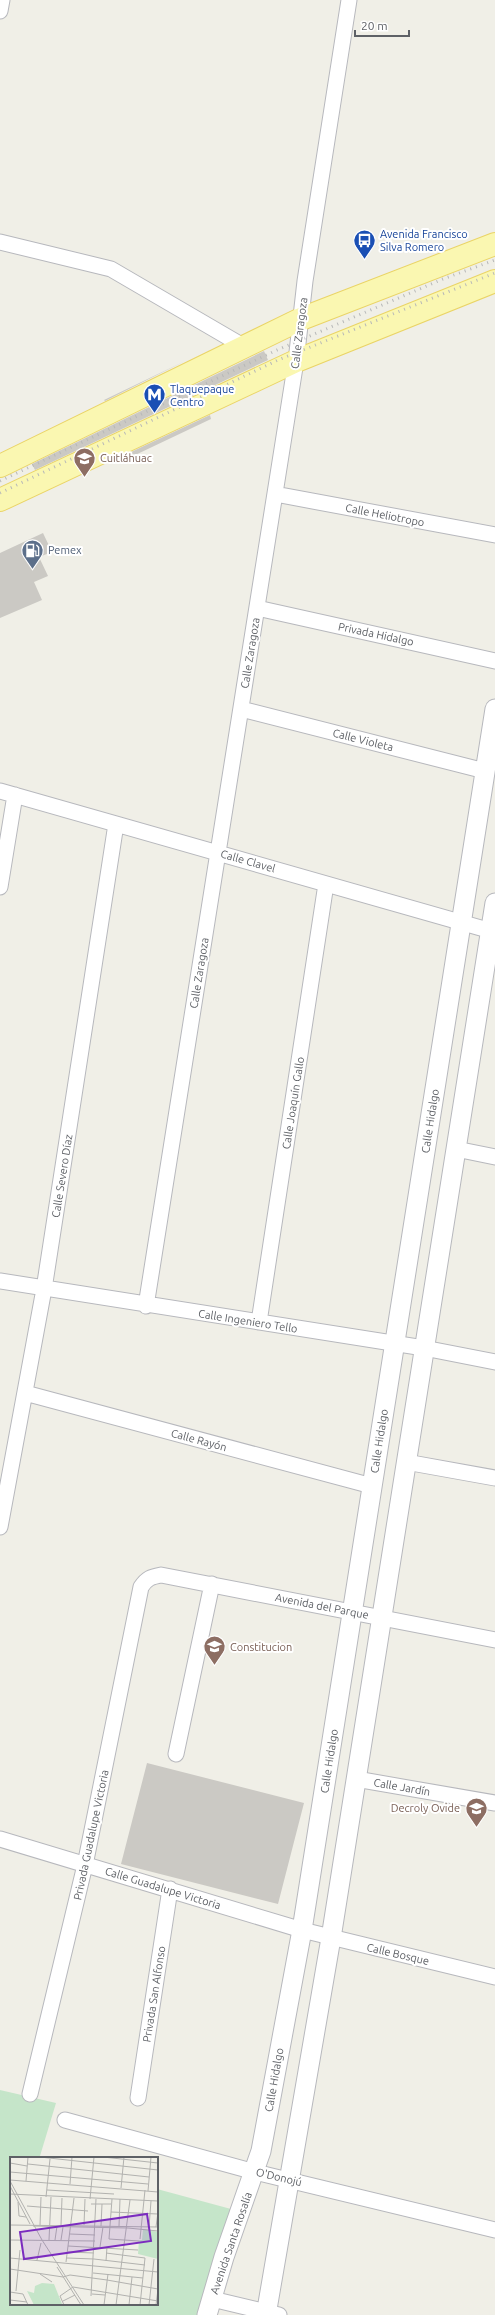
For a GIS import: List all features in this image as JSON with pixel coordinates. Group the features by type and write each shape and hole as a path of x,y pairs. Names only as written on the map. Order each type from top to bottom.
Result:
{"main road":[{"path":"0,466 300,319 495,244"},
{"path":"0,500 296,361 495,281"}],"street":[{"path":"0,11 2,0"},
{"name":"Calle Zaragoza","path":"146,1306 296,361 305,281 349,0"},
{"path":"0,242 111,269 243,346"},
{"name":"Calle Heliotropo","path":"275,494 495,535"},
{"name":"Privada Hidalgo","path":"257,608 495,661"},
{"name":"Calle Violeta","path":"241,709 485,771"},
{"name":"Calle Hidalgo","path":"255,2172 261,2151 302,1930 495,709"},
{"name":"Calle Clavel","path":"0,791 493,931"},
{"path":"0,887 15,795"},
{"name":"Calle Severo Díaz","path":"0,1527 2,1504 25,1393 44,1289 116,824"},
{"name":"Calle Joaquín Gallo","path":"260,1322 326,884"},
{"path":"210,2307 270,2314 288,2179 331,1938 456,1149 493,931 495,903"},
{"path":"456,1149 495,1157"},
{"name":"Calle Ingeniero Tello","path":"0,1282 146,1306 260,1322 424,1348 495,1362"},
{"name":"Calle Rayón","path":"25,1393 372,1486"},
{"path":"406,1462 495,1478"},
{"name":"Avenida del Parque","path":"149,1577 161,1575 212,1584 352,1614 382,1617 495,1640"},
{"name":"Privada Guadalupe Victoria","path":"30,2094 85,1865 141,1587 149,1577"},
{"path":"176,1754 212,1584"},
{"name":"Calle Jardín","path":"356,1779 495,1803"},
{"name":"Calle Guadalupe Victoria","path":"0,1839 302,1930"},
{"name":"Privada San Alfonso","path":"138,2098 170,1889"},
{"name":"Calle Bosque","path":"302,1930 495,1977"},
{"name":"O'Donojú","path":"65,2120 255,2172 495,2230"},
{"name":"Avenida Santa Rosalía","path":"210,2307 255,2172"}],"green space":[{"path":"0,2090 56,2103 40,2156 42,2157 10,2157 10,2305 158,2305 158,2189 231,2209 199,2315 0,2315"}],"building":[{"path":"264,351 268,360 35,470 32,464"},
{"path":"185,361 105,401 104,400"},
{"path":"210,415 211,419 131,457 129,453"},
{"path":"43,533 52,552 39,557 48,576 34,582 42,600 0,618 0,553"},
{"path":"147,1763 304,1803 278,1904 121,1864"}],"railway":[{"path":"0,481 277,350 443,279 495,260"},
{"path":"0,493 278,360 495,273"}],"place":[{"name":"Avenida Francisco Silva Romero","path":"364,260"},
{"name":"Tlaquepaque Centro","path":"154,414"},
{"name":"Cuitláhuac","path":"85,478"},
{"name":"Pemex","path":"33,570"},
{"name":"Constitucion","path":"214,1666"},
{"name":"Decroly Ovide","path":"476,1828"}]}
